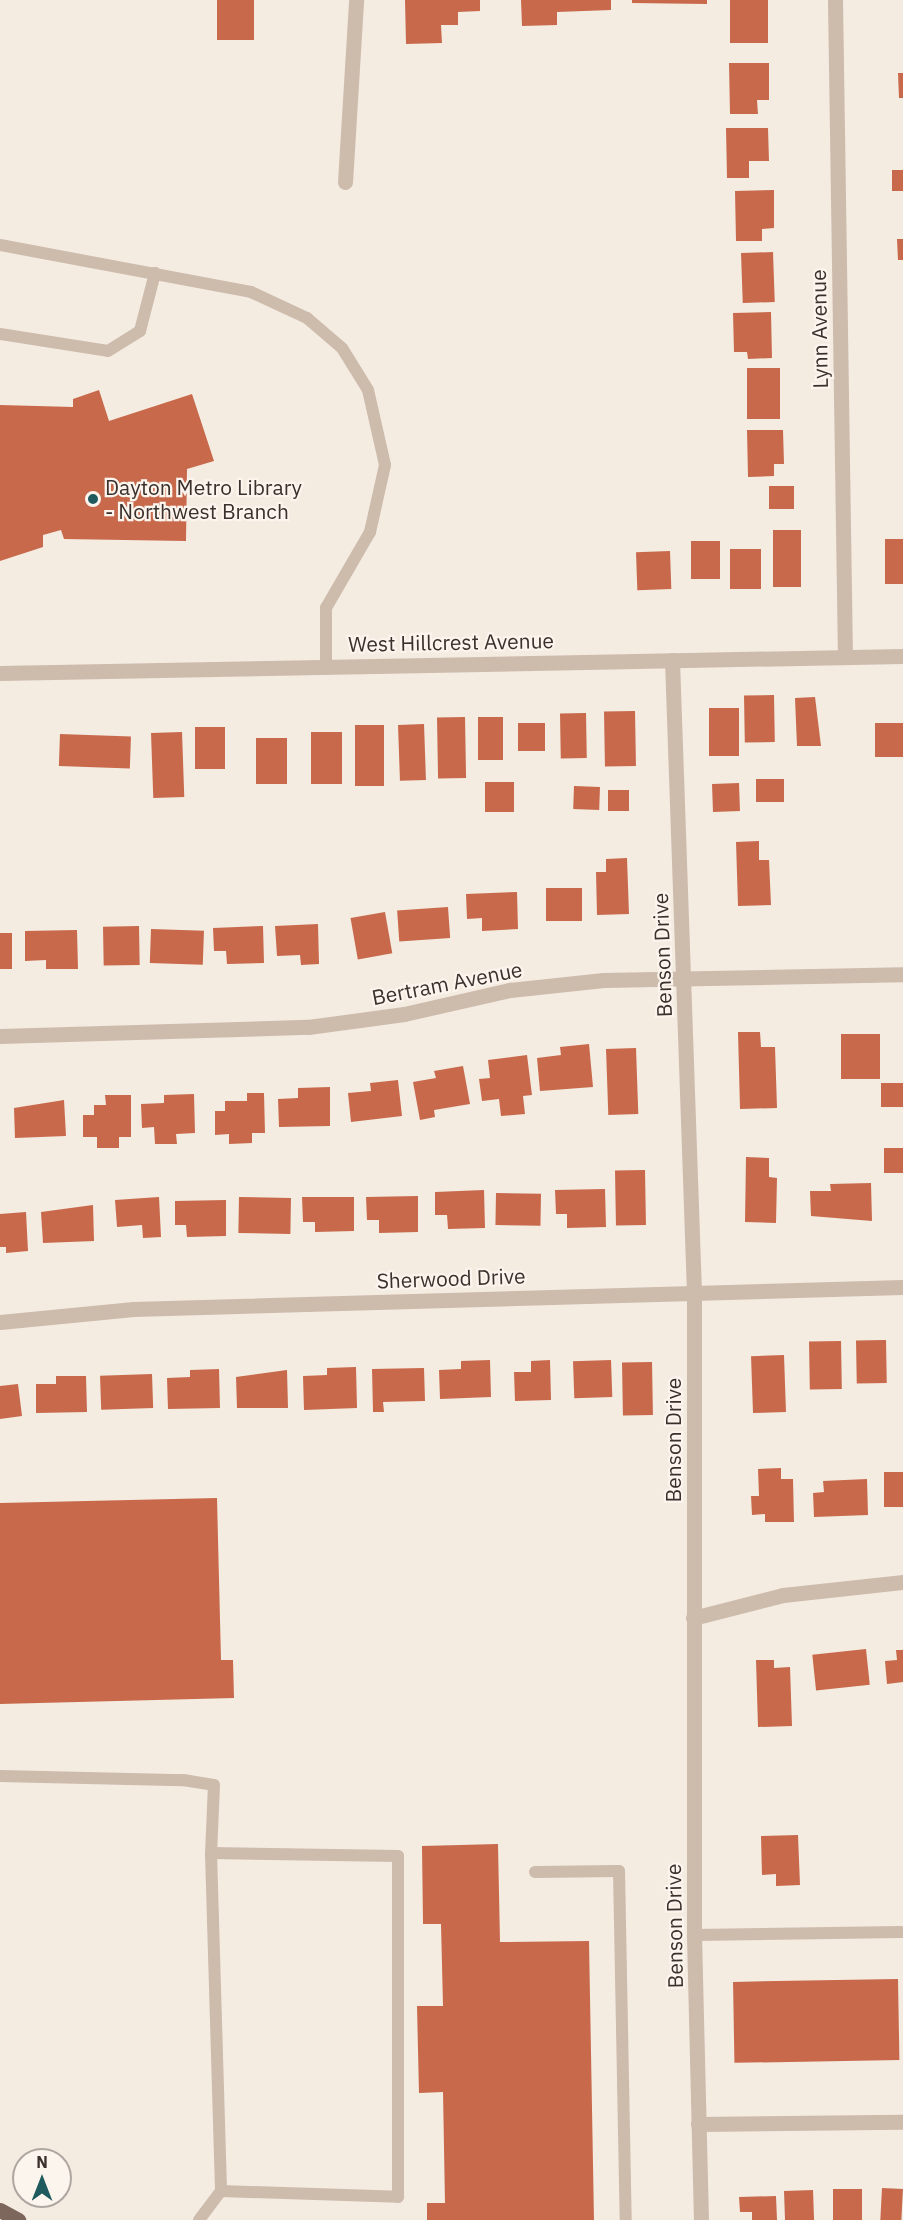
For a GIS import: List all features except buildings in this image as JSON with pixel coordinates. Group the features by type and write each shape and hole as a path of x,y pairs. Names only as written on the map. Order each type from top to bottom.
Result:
{"main road":[{"path":"0,2210 18,2220"}],"street":[{"path":"345,182 356,0"},
{"name":"Lynn Avenue","path":"835,0 844,657"},
{"name":"West Hillcrest Avenue","path":"0,673 326,665 903,656"},
{"name":"Benson Drive","path":"672,660 694,1293 694,1935 701,2220"},
{"name":"Bertram Avenue","path":"0,1036 308,1027 565,982 903,974"},
{"name":"Sherwood Drive","path":"0,1322 133,1309 903,1287"},
{"path":"693,1618 783,1595 903,1582"},
{"path":"698,2124 903,2122"}],"lane":[{"path":"0,245 155,273 281,302 342,348 368,390 382,437 382,494 370,531 326,608 326,665"},
{"path":"0,334 108,351 140,331 155,273"},
{"path":"0,1776 183,1780 214,1785 211,1853 221,2191 199,2220"},
{"path":"211,1853 399,1856 399,2197 221,2191"},
{"path":"535,1872 619,1871 626,2220"},
{"path":"694,1935 900,1932"}],"place":[{"name":"Dayton Metro Library - Northwest Branch","path":"93,499"}]}
